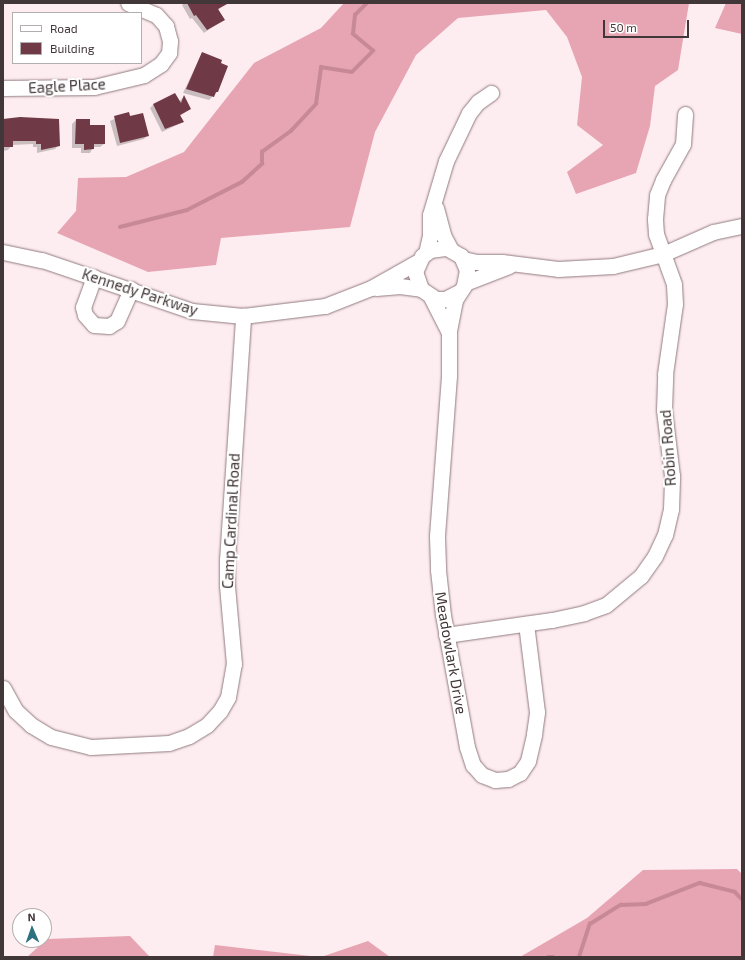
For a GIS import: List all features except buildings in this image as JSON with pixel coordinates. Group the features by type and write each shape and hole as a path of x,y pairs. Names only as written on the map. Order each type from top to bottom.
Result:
{"street":[{"name":"Eagle Place","path":"3,88 94,87 144,75 161,64 169,53 170,41 166,26 156,15 128,3"},
{"path":"491,92 478,102 469,114 446,161 438,182 435,206 430,215 430,234 423,257 416,272 426,293 445,299 462,288 513,264"},
{"name":"Robin Road","path":"446,635 526,624 584,613 606,604 641,576 655,556 665,535 671,509 672,476 664,410 665,374 675,304 674,284 656,234 656,201 663,180 684,144 685,114"},
{"path":"435,206 443,235 467,270 462,288"},
{"path":"423,257 438,248 457,254 513,264 584,270 613,266 663,254 712,232 742,226"},
{"name":"Kennedy Parkway","path":"3,252 42,260 131,288 192,311 243,316 325,306 371,288 423,257"},
{"path":"94,277 83,307 85,315 94,325 109,326 117,321 131,288"},
{"name":"Kennedy Parkway","path":"371,288 400,286 426,293"},
{"name":"Meadowlark Drive","path":"462,288 454,305 449,332 449,376 437,537 441,602 467,748 473,765 482,775 495,780 508,779 520,773 528,761 537,712 526,624"},
{"name":"Meadowlark Drive","path":"426,293 449,332"},
{"name":"Camp Cardinal Road","path":"3,688 16,711 31,725 51,737 91,748 169,743 189,736 207,725 220,711 229,691 234,664 227,566 243,316"}],"shaded area":[{"path":"344,3 689,3 678,70 655,86 650,126 636,173 576,194 567,172 603,145 577,125 582,77 567,37 546,10 458,18 416,55 375,132 350,227 221,238 216,265 148,272 57,233 76,211 78,178 126,177 184,152 254,63 321,28"},
{"path":"726,3 742,3 742,34 715,28"},
{"path":"737,869 742,874 742,957 520,957 587,918 643,870"},
{"path":"130,936 150,957 27,957 37,948 52,948 52,939"},
{"path":"368,941 390,957 321,957"},
{"path":"215,945 319,957 213,957"}],"waterway":[{"path":"120,227 187,210 242,182 262,164 262,152 291,131 316,104 321,67 352,72 373,51 353,34 355,15 367,3"},
{"path":"579,957 590,924 621,905 646,904 700,883 735,892 742,899"},
{"path":"548,957 553,957"}]}
